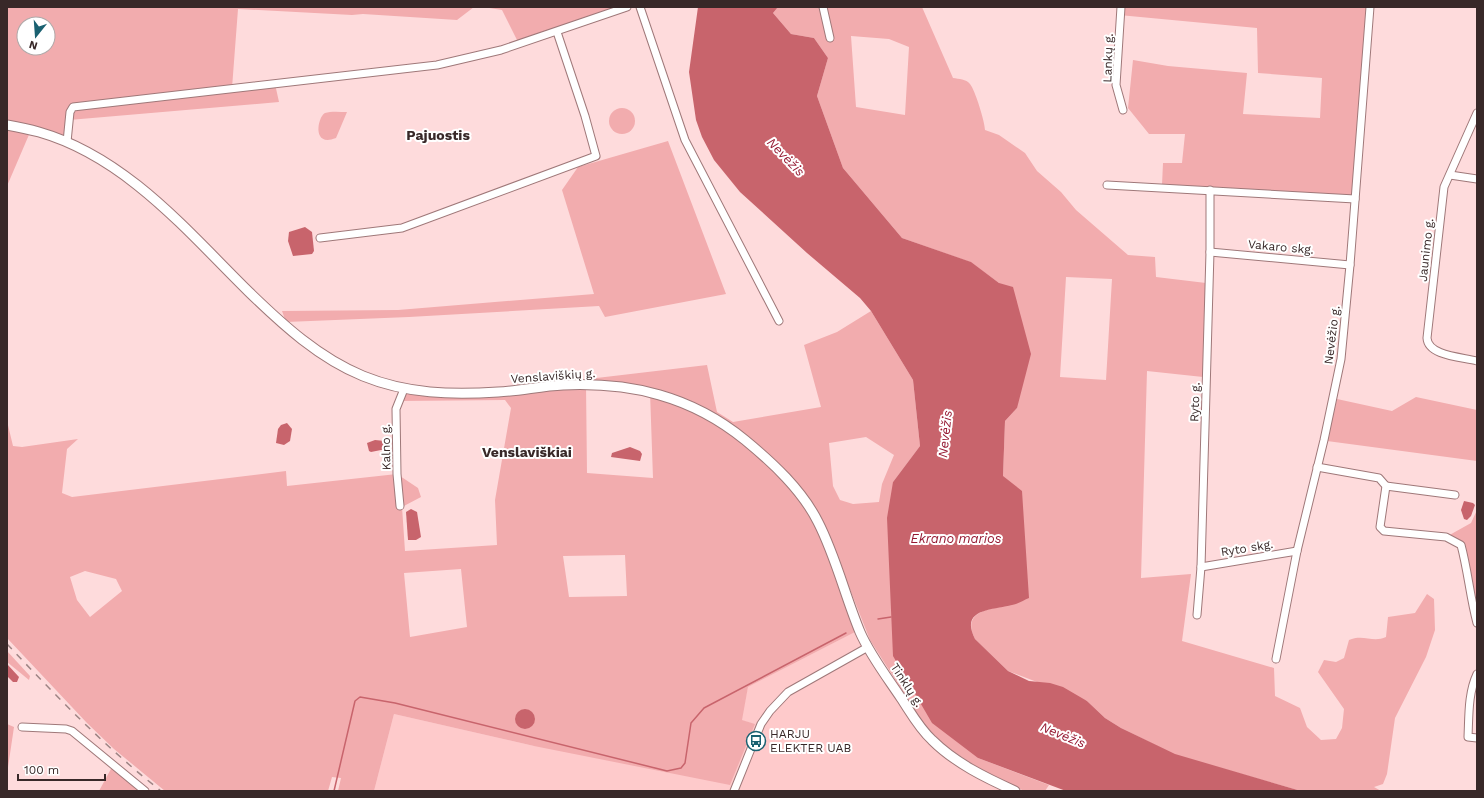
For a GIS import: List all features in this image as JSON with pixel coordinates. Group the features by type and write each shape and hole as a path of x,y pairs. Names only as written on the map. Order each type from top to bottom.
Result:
{"main road":[{"name":"Venslaviškių g.","path":"7,125 39,132 67,142 89,152 117,170 153,198 277,318 319,353 336,364 360,375 404,389 456,393 499,392 560,386 598,385 633,388 679,400 718,421 744,439 791,484 810,508 830,550"},
{"name":"Tinklų g.","path":"830,550 854,617 868,646 920,728 950,755 980,774 1011,789"}],"street":[{"path":"67,142 70,112 73,107 437,65 501,50 627,7"},
{"path":"640,7 685,140 779,322"},
{"path":"823,7 830,38"},
{"name":"Lankų g.","path":"1121,7 1116,85 1123,110"},
{"name":"Nevėžio g.","path":"1276,659 1297,551 1341,359 1350,265 1370,7"},
{"path":"320,238 402,228 596,156 585,116 557,32"},
{"name":"Jaunimo g.","path":"1477,113 1443,192 1427,341 1434,351 1477,361"},
{"path":"1450,175 1477,179"},
{"path":"1107,185 1355,199"},
{"name":"Ryto g.","path":"1197,615 1201,567 1210,252 1210,190"},
{"name":"Vakaro skg.","path":"1210,252 1350,265"},
{"name":"Kalno g.","path":"400,506 397,474 396,409 404,389"},
{"path":"1317,467 1379,478 1386,486 1455,495"},
{"path":"1386,486 1380,527 1384,531 1446,537 1461,545 1467,566 1472,606 1477,623"},
{"name":"Ryto skg.","path":"1201,567 1297,551"},
{"path":"734,791 761,724 770,711 788,692 868,646"},
{"path":"1477,674 1471,691 1468,737 1477,738"},
{"path":"22,728 66,729 72,731 145,791"}],"shaded area":[{"path":"7,7 474,7 457,20 363,14 352,15 238,9 232,88 275,84 279,102 69,120 67,142 31,130 7,186"},
{"path":"483,7 627,7 519,44 502,10"},
{"path":"778,7 922,7 953,78 966,81 972,87 979,106 985,130 999,135 1025,153 1037,171 1061,192 1076,210 1128,255 1155,257 1156,277 1206,283 1203,377 1147,371 1141,578 1191,574 1182,641 1274,668 1275,696 1300,708 1307,727 1321,740 1336,739 1342,728 1344,709 1318,672 1324,660 1336,662 1344,658 1349,640 1354,638 1381,639 1386,637 1388,617 1415,613 1427,594 1434,599 1435,630 1426,657 1395,718 1387,774 1383,784 1374,787 1381,791 1301,791 1175,755 1121,728 1105,718 1087,701 1008,671 975,639 972,629 972,622 975,616 988,609 1012,605 1003,476 1005,421 1017,408 999,283 970,262 902,238 843,168 817,96 828,58 814,38 791,34 773,13","holes":["851,36 889,39 909,47 905,115 856,107","1066,277 1112,279 1106,380 1060,377"]},
{"path":"1120,7 1370,7 1356,171 1351,197 1162,185 1163,163 1182,163 1185,134 1149,134 1128,108 1133,60 1168,66 1247,73 1243,114 1320,118 1322,78 1258,73 1257,28 1119,15"},
{"path":"622,108 631,112 635,121 631,130 622,134 613,130 609,121 613,112"},
{"path":"330,112 347,112 336,138 328,140 323,139 318,130 322,115"},
{"path":"668,141 726,294 605,317 599,306 409,317 286,322 282,311 398,310 594,294 562,190 578,167"},
{"path":"871,311 913,380 920,446 893,482 978,758 1049,785 1045,791 1024,791 983,771 942,744 924,725 870,640 834,549 796,483 686,400 571,381 707,365 717,412 733,422 821,407 804,345 837,332","holes":["866,437 894,455 882,484 879,502 853,504 840,500 833,486 829,443"]},
{"path":"586,385 587,473 653,478 650,392 665,395 744,439 810,508 857,631 748,687 742,720 755,724 730,785 534,746 394,714 374,791 338,791 341,778 332,777 328,791 165,791 114,749 87,723 7,638 7,421 13,446 22,447 78,439 67,449 62,493 72,497 286,471 287,486 397,474 418,488 421,497 402,507 405,551 497,545 495,500 511,408 505,400 399,401 404,389 432,393","holes":["625,555 627,596 569,597 563,556","461,569 467,627 410,637 404,573","85,571 116,579 122,591 90,617 77,600 70,577"]},
{"path":"1416,397 1477,410 1477,461 1327,441 1337,399 1392,411"},
{"path":"1477,510 1477,623 1461,545 1446,537 1471,523"},
{"path":"857,631 914,725 1009,791 374,791 394,714 534,746 754,724 741,720 748,687"},
{"path":"7,651 30,676 29,680 7,662"},
{"path":"7,724 14,727 7,774"},
{"path":"112,767 140,791 99,791"}],"water":[{"name":"Ekrano marios","path":"698,7 778,7 773,13 791,34 814,38 828,58 817,96 843,168 902,238 971,262 999,283 1013,287 1031,354 1017,408 1005,421 1003,476 1022,491 1029,598 1019,603 981,612 975,616 972,621 971,629 975,639 1008,671 1029,681 1050,683 1063,687 1087,701 1105,718 1121,728 1175,754 1301,791 1066,791 978,758 932,723 893,656 887,518 893,482 920,446 913,380 871,311 860,298 807,253 740,192 714,160 702,137 696,120 689,72"},
{"path":"305,227 312,232 314,251 312,254 293,256 288,241 289,232"},
{"path":"287,423 292,429 290,441 284,445 276,443 278,429 281,425"},
{"path":"375,440 385,441 386,449 371,452 369,451 367,443"},
{"path":"630,447 640,451 642,454 640,461 611,457 612,453"},
{"path":"1464,501 1475,505 1471,516 1467,520 1464,519 1461,510"},
{"path":"411,509 417,512 421,537 416,540 408,540 406,512"},
{"path":"7,664 19,677 17,682 13,682 7,676"},
{"path":"521,709 529,709 535,715 535,723 529,729 521,729 515,723 515,715"}],"waterway":[{"path":"878,619 891,617"},
{"path":"334,791 355,701 360,697 395,703 667,771 681,768 685,763 691,723 704,708 846,633"}],"railway":[{"path":"7,644 62,702 120,757 161,791"}],"place":[{"name":"HARJU ELEKTER UAB","path":"756,741"}],"district":[{"name":"Pajuostis","path":"438,135"},
{"name":"Venslaviškiai","path":"527,452"}],"water label":[{"name":"Nevėžis","path":"786,157"},
{"name":"Nevėžis","path":"945,434"},
{"name":"Nevėžis","path":"1063,735"}]}
